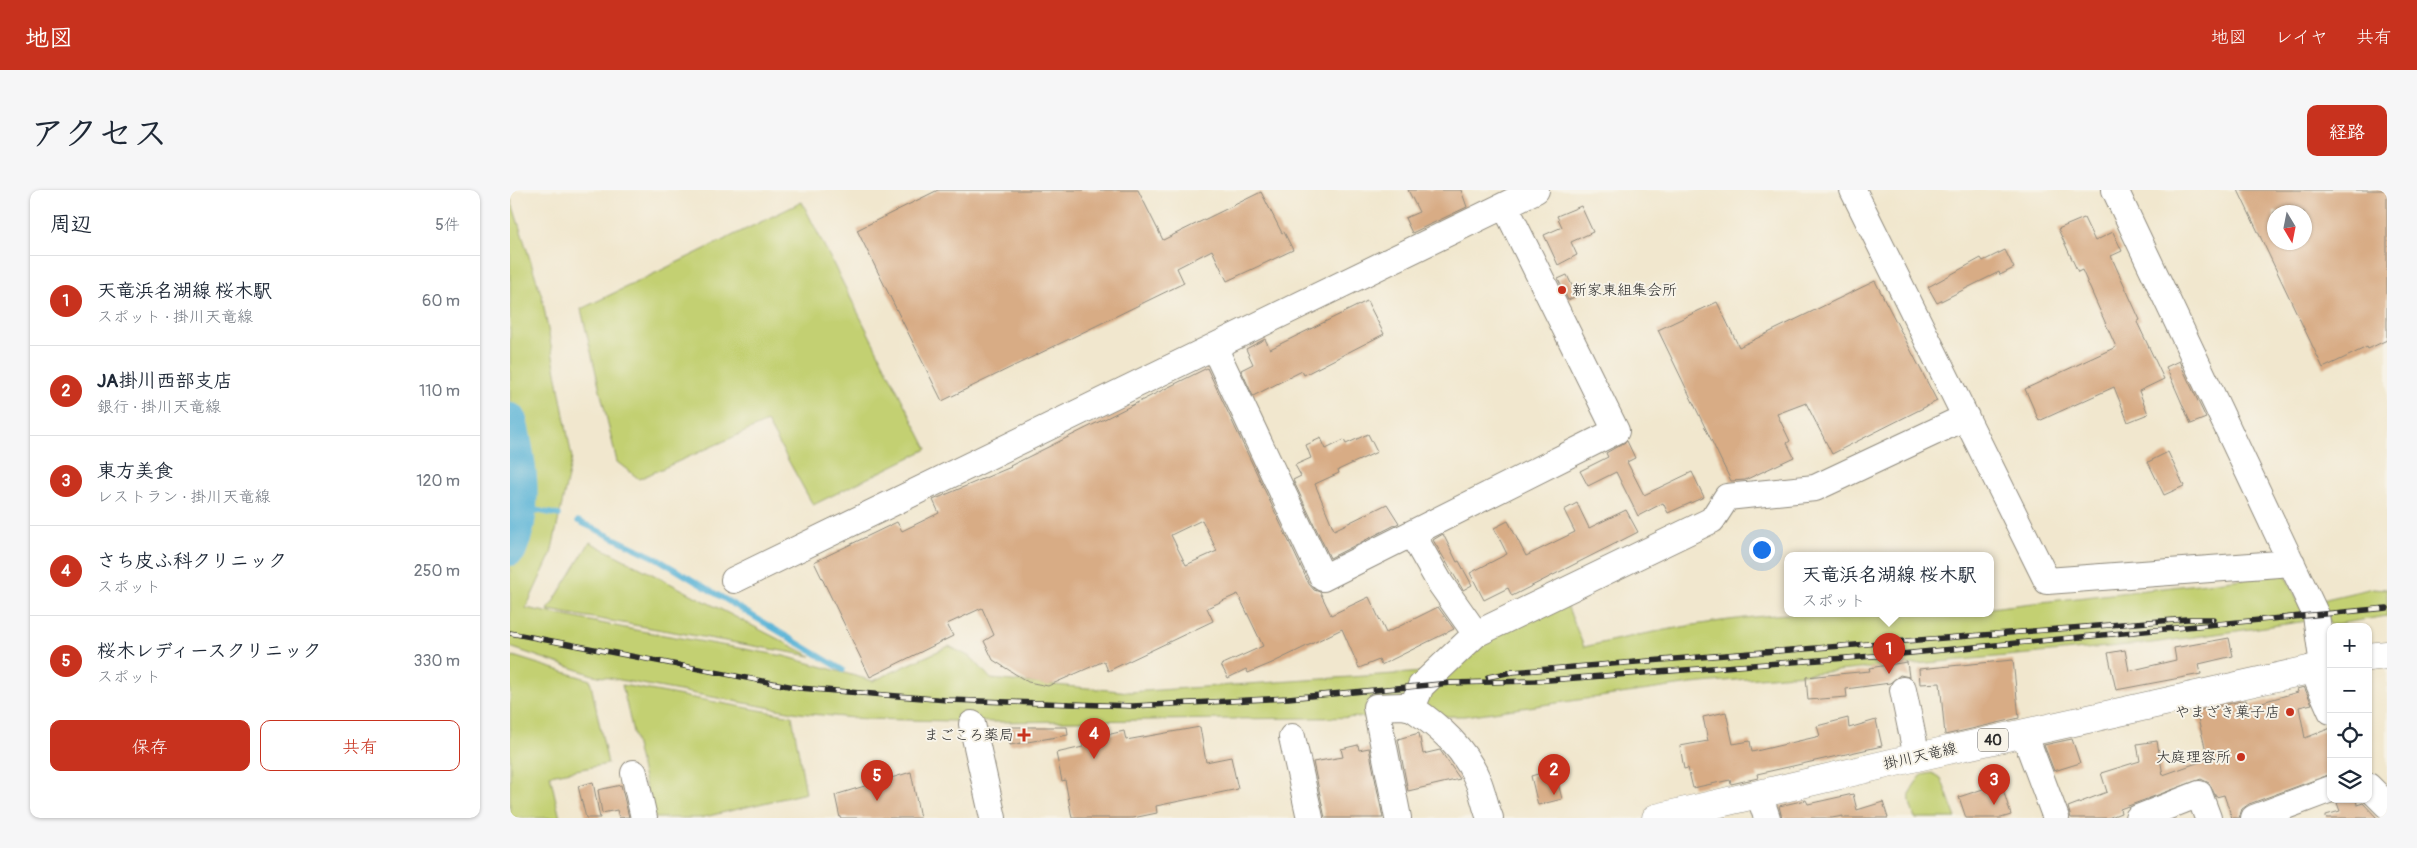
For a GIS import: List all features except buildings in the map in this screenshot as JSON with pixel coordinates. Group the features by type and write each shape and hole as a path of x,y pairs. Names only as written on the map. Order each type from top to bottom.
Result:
{"main road":[{"path":"2372,656 2387,654"},
{"name":"掛川天竜線","path":"1656,818 1763,806 1917,757 2322,666"}],"street":[{"path":"734,580 1536,190"},
{"path":"1853,190 2047,581 2292,564"},
{"path":"2114,190 2316,615 2327,692"},
{"path":"1214,347 1323,578 1616,431 1505,206"},
{"path":"1412,708 1422,686 1476,634 1712,520 1727,497 1815,488 1966,417"},
{"path":"1412,534 1440,582 1476,634"},
{"path":"1903,690 1917,757"},
{"path":"1398,818 1376,707 1403,706 1412,708 1436,724 1461,751 1478,781 1490,818"},
{"path":"972,724 993,818"},
{"path":"2024,733 2056,818"},
{"path":"1292,737 1310,818"},
{"path":"634,773 644,818"},
{"path":"2372,790 2387,805"},
{"path":"2254,818 2327,791"},
{"path":"2138,818 2198,794 2208,818"}],"green space":[{"path":"510,197 542,297 572,458 551,554 526,608 635,630 784,656 873,681 949,646 972,658 991,679 1130,692 1439,671 1476,634 1564,598 1584,647 1666,630 1776,615 1784,614 1784,617 1994,617 1994,608 2285,574 2307,621 2152,643 1691,684 1465,716 995,722 866,719 799,713 593,675 510,647"},
{"path":"802,202 927,449 813,505 767,422 639,479 617,462 581,309"},
{"path":"590,542 811,656 548,610"},
{"path":"2373,588 2387,589 2387,616 2343,623 2329,623 2322,600"},
{"path":"513,656 590,680 608,764 550,775 560,818 510,818 510,661"},
{"path":"622,685 792,716 806,793 700,818 653,818"},
{"path":"1932,773 1941,778 1956,818 1915,818 1910,800 1911,791 1922,775"}],"waterway":[{"path":"510,420 517,452 521,501 516,533 510,549"},
{"path":"520,507 559,515"},
{"path":"578,521 656,558 843,670"}],"railway":[{"path":"510,633 799,688 947,700 1133,706 1288,698 1451,683 1535,681 1901,654 2387,608"},
{"path":"1488,677 1512,672 1649,661 2187,619 2213,619"}],"place":[{"name":"新家東組集会所","path":"1562,290"},
{"name":"天竜浜名湖線 桜木駅","path":"1889,674"},
{"name":"やまざき菓子店","path":"2290,712"},
{"name":"まごころ薬局","path":"1024,735"},
{"name":"大庭理容所","path":"2241,757"},
{"name":"さち皮ふ科クリニック","path":"1094,759"},
{"name":"JA掛川西部支店","path":"1554,795"},
{"name":"桜木レディースクリニック","path":"877,801"},
{"name":"東方美食","path":"1994,805"}]}
